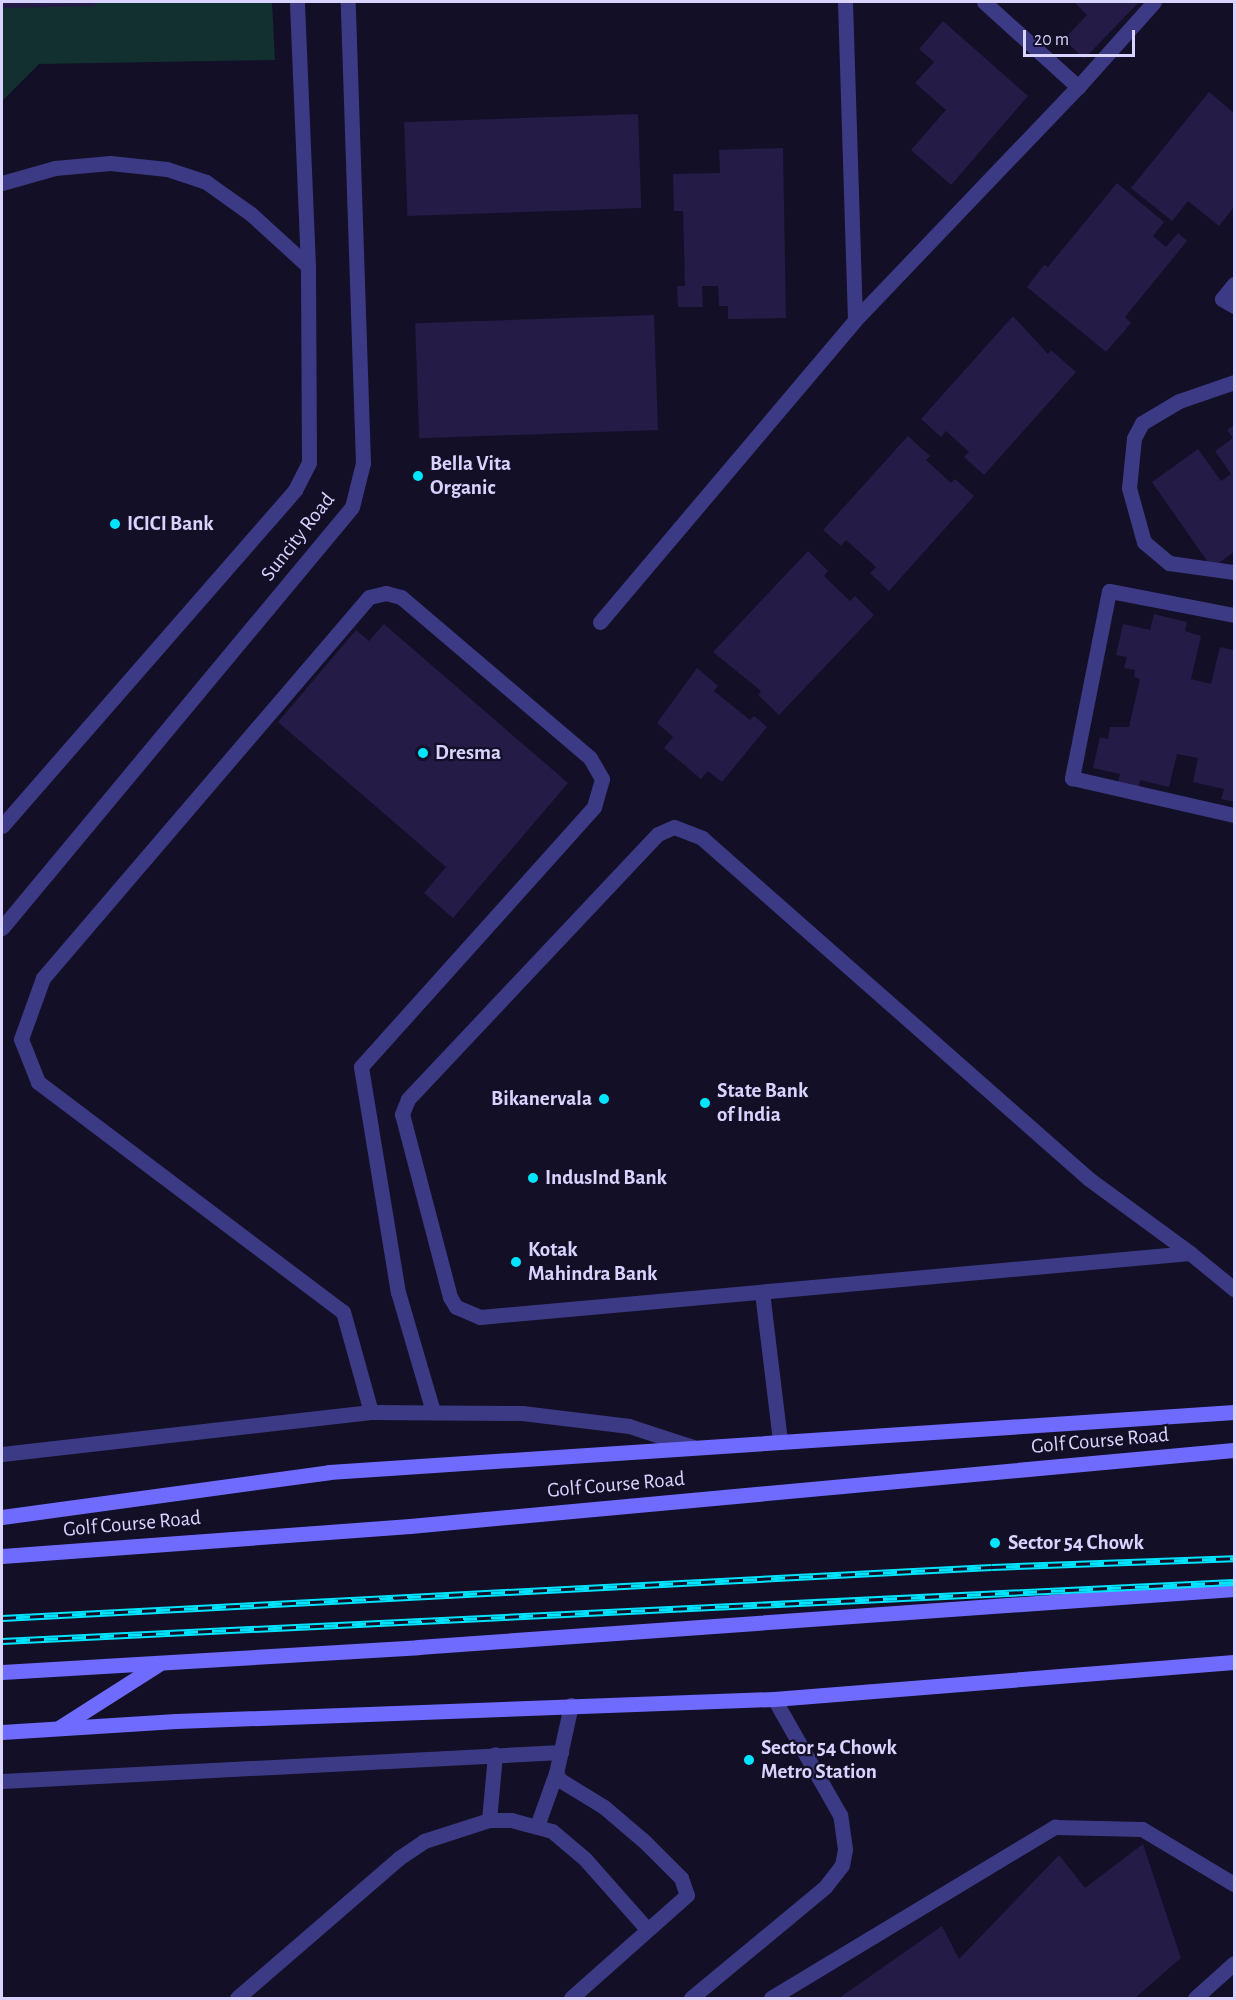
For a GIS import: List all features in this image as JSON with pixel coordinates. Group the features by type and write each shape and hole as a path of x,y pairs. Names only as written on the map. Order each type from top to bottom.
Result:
{"main road":[{"path":"2,1517 329,1472 780,1440 1234,1412"},
{"name":"Golf Course Road","path":"2,1556 410,1526 1234,1450"},
{"path":"2,1672 1234,1589"},
{"path":"58,1728 161,1662"},
{"path":"2,1732 774,1699 1234,1662"}],"street":[{"name":"Suncity Road","path":"2,826 295,490 309,463 308,266 297,2"},
{"name":"Suncity Road","path":"2,928 352,507 363,463 348,2"},
{"path":"845,2 855,320"},
{"path":"984,2 1078,87"},
{"path":"600,622 855,320 1078,87 1154,2"},
{"path":"2,183 56,168 100,164 167,169 206,182 251,214 308,266"},
{"path":"1234,284 1222,299 1234,306"},
{"path":"1234,382 1179,401 1142,423 1134,438 1129,488 1144,542 1169,563 1234,572"},
{"path":"1234,615 1109,591 1072,778 1234,815"},
{"path":"371,1412 343,1312 38,1082 21,1039 43,978 369,597 386,593 401,597 581,750 603,779 594,807 362,1067 398,1292 433,1412"},
{"path":"1190,1253 480,1317 466,1313 450,1298 404,1122 404,1108 408,1099 658,834 674,827 702,838 1089,1179 1190,1253 1234,1289"},
{"path":"762,1292 780,1440"},
{"path":"2,1454 371,1412 522,1413 629,1426 693,1447"},
{"path":"691,1998 825,1887 842,1865 845,1841 840,1815 774,1699"},
{"path":"537,1826 556,1773 571,1706"},
{"path":"2,1781 561,1752"},
{"path":"489,1820 495,1754"},
{"path":"556,1773 564,1784 604,1807 639,1836 686,1886 683,1902 647,1929 572,1998"},
{"path":"237,1998 399,1858 424,1841 489,1820 537,1826 552,1831 585,1859 647,1929"},
{"path":"771,1998 1055,1827 1142,1829 1234,1884"},
{"path":"1195,1998 1234,1963"}],"green space":[{"path":"2,2 272,2 275,60 39,64 2,101"}],"building":[{"path":"2,2 95,2 95,6 2,8"},
{"path":"1074,2 1139,2 1084,59 1064,39 1087,15"},
{"path":"943,21 1028,96 951,185 911,150 946,110 915,83 934,62 919,49"},
{"path":"1209,92 1234,113 1234,207 1219,226 1188,201 1172,221 1131,188"},
{"path":"638,114 641,208 407,216 404,122"},
{"path":"783,148 786,318 728,319 728,306 719,306 718,286 702,286 703,307 678,307 677,286 685,286 683,211 674,211 673,174 720,173 719,150"},
{"path":"1117,183 1164,222 1153,236 1166,247 1178,233 1187,241 1125,317 1131,323 1106,352 1027,287 1044,265 1048,267"},
{"path":"654,315 658,430 419,438 415,323"},
{"path":"1013,316 1048,354 1051,350 1076,372 984,475 964,457 969,452 946,431 941,437 921,419"},
{"path":"1234,425 1234,552 1212,568 1152,482 1198,449 1221,481 1231,474 1215,451 1233,438 1227,430"},
{"path":"908,436 930,456 926,460 951,483 955,479 974,496 889,591 870,573 876,567 846,540 841,546 823,530"},
{"path":"808,551 828,571 824,576 850,601 855,596 874,615 779,715 758,695 761,691 713,652"},
{"path":"1154,614 1187,622 1185,631 1201,636 1191,679 1211,684 1220,647 1234,650 1234,802 1221,799 1224,789 1193,782 1198,758 1177,754 1169,787 1140,780 1138,790 1117,786 1120,774 1093,768 1100,737 1108,739 1110,727 1129,727 1140,679 1134,677 1135,670 1124,668 1127,657 1116,655 1123,624 1150,630"},
{"name":"Dresma","path":"384,624 568,783 453,918 424,893 446,867 278,722 356,630 369,641"},
{"path":"697,668 718,686 714,691 750,720 754,716 767,727 722,782 708,771 701,779 664,748 673,737 657,723"},
{"path":"1143,1844 1181,1958 1135,1998 839,1998 942,1926 959,1959 1059,1855 1085,1888"}],"railway":[{"path":"2,1618 992,1567 1234,1558"},
{"path":"2,1641 1234,1582"}],"place":[{"name":"Bella Vita Organic","path":"418,476"},
{"name":"ICICI Bank","path":"115,524"},
{"name":"Dresma","path":"423,753"},
{"name":"Bikanervala","path":"604,1099"},
{"name":"State Bank of India","path":"705,1103"},
{"name":"IndusInd Bank","path":"533,1178"},
{"name":"Kotak Mahindra Bank","path":"516,1262"},
{"name":"Sector 54 Chowk","path":"995,1543"},
{"name":"Sector 54 Chowk Metro Station","path":"749,1760"}]}
